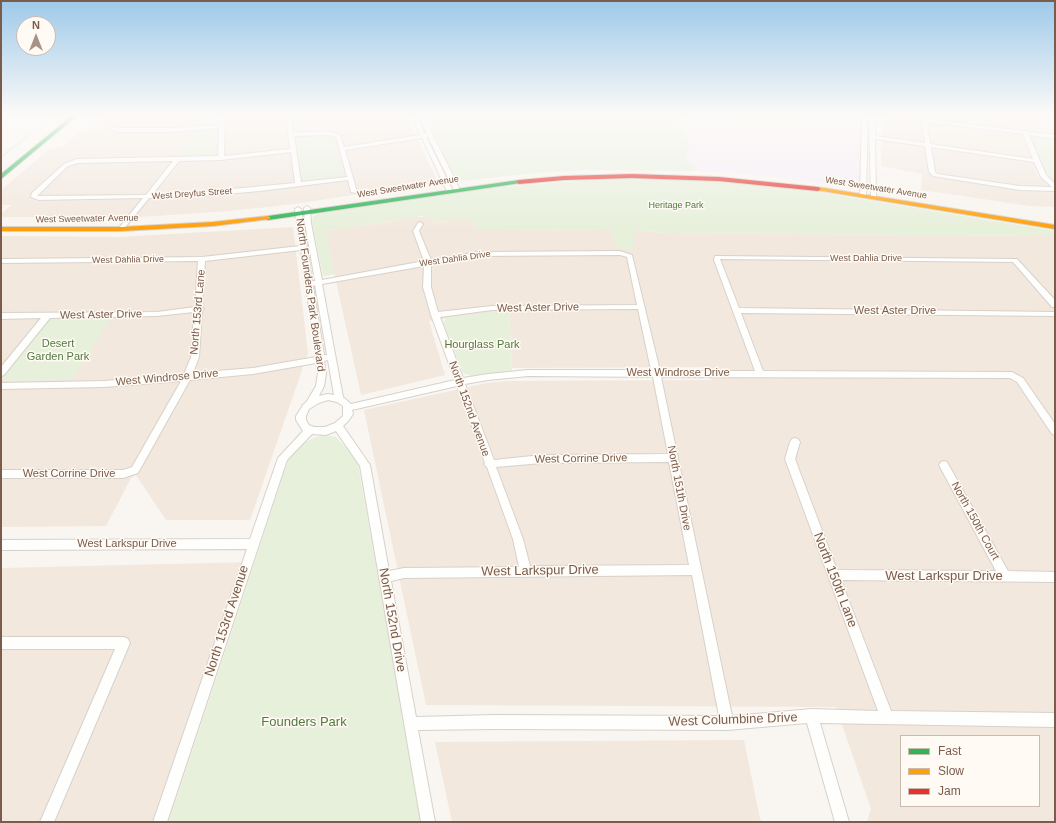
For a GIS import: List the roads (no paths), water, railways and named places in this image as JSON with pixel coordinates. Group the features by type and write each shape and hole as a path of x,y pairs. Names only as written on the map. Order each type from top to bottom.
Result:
{"street":[{"path":"1,178 30,153"},
{"path":"221,153 221,158"},
{"path":"123,226 177,160 221,158 262,153"},
{"path":"294,153 298,184"},
{"path":"343,153 354,192"},
{"path":"433,153 453,188"},
{"path":"438,153 453,188"},
{"path":"866,153 868,194"},
{"path":"868,194 872,153"},
{"path":"929,153 932,172 935,175 1020,188 1055,188"},
{"path":"985,153 1037,161"},
{"path":"1034,153 1043,176 1055,188"},
{"name":"West Dreyfus Street","path":"177,160 70,163 34,194 34,197 146,197 224,192 350,178"},
{"name":"West Sweetwater Avenue","path":"1,229 213,224 453,188 557,179 660,176 754,182 868,194 1055,222"},
{"name":"West Sweetwater Avenue","path":"868,194 1055,228"},
{"name":"North Founders Park Boulevard","path":"303,211 303,248 322,379 311,403"},
{"name":"North Founders Park Boulevard","path":"303,211 319,283 339,399"},
{"name":"West Sweetwater Avenue","path":"1,223 123,226"},
{"name":"North 152nd Avenue","path":"420,224 416,231 428,262 427,286 435,315 518,539 526,570"},
{"name":"West Dahlia Drive","path":"1,261 202,259 303,248"},
{"name":"West Dahlia Drive","path":"309,284 478,254 627,254"},
{"name":"North 151th Drive","path":"627,254 630,256 674,458 695,570 727,723"},
{"name":"West Dahlia Drive","path":"736,310 716,260 717,258 1014,260 1055,305"},
{"name":"North 153rd Lane","path":"135,470 187,377 197,348 202,259"},
{"name":"West Aster Drive","path":"435,315 492,308 641,306"},
{"name":"West Aster Drive","path":"1,316 157,314 200,309"},
{"path":"736,310 760,374"},
{"name":"West Aster Drive","path":"736,310 1055,314"},
{"path":"1,373 48,316"},
{"name":"West Windrose Drive","path":"1,386 104,384 187,377 253,370 331,357"},
{"name":"West Windrose Drive","path":"348,408 460,382 488,377 528,373 1012,375 1020,380 1055,431"},
{"path":"328,397 339,399 344,401 348,408 346,418 338,426 322,432 306,428 301,420 303,411 311,403 328,397"},
{"name":"North 152nd Drive","path":"338,426 365,465 428,822"},
{"name":"North 153rd Avenue","path":"160,822 283,458 310,430"},
{"name":"North 150th Lane","path":"795,442 790,460 887,717"},
{"name":"West Corrine Drive","path":"489,464 542,459 674,458"},
{"name":"North 150th Court","path":"944,465 1005,576"},
{"name":"West Corrine Drive","path":"1,474 123,474 135,470"},
{"name":"West Larkspur Drive","path":"1,545 253,544"},
{"name":"West Larkspur Drive","path":"384,577 404,573 526,570 695,570"},
{"name":"West Larkspur Drive","path":"833,575 1055,577"},
{"path":"1,642 124,644 46,822"},
{"path":"812,716 842,822"},
{"name":"West Columbine Drive","path":"410,724 496,722 727,723 812,716 1055,720"}],"waterway":[{"path":"1,157 6,153"}],"park label":[{"name":"Heritage Park","path":"676,206"},
{"name":"Hourglass Park","path":"482,345"},
{"name":"Desert Garden Park","path":"58,350"},
{"name":"Founders Park","path":"304,722"}]}
